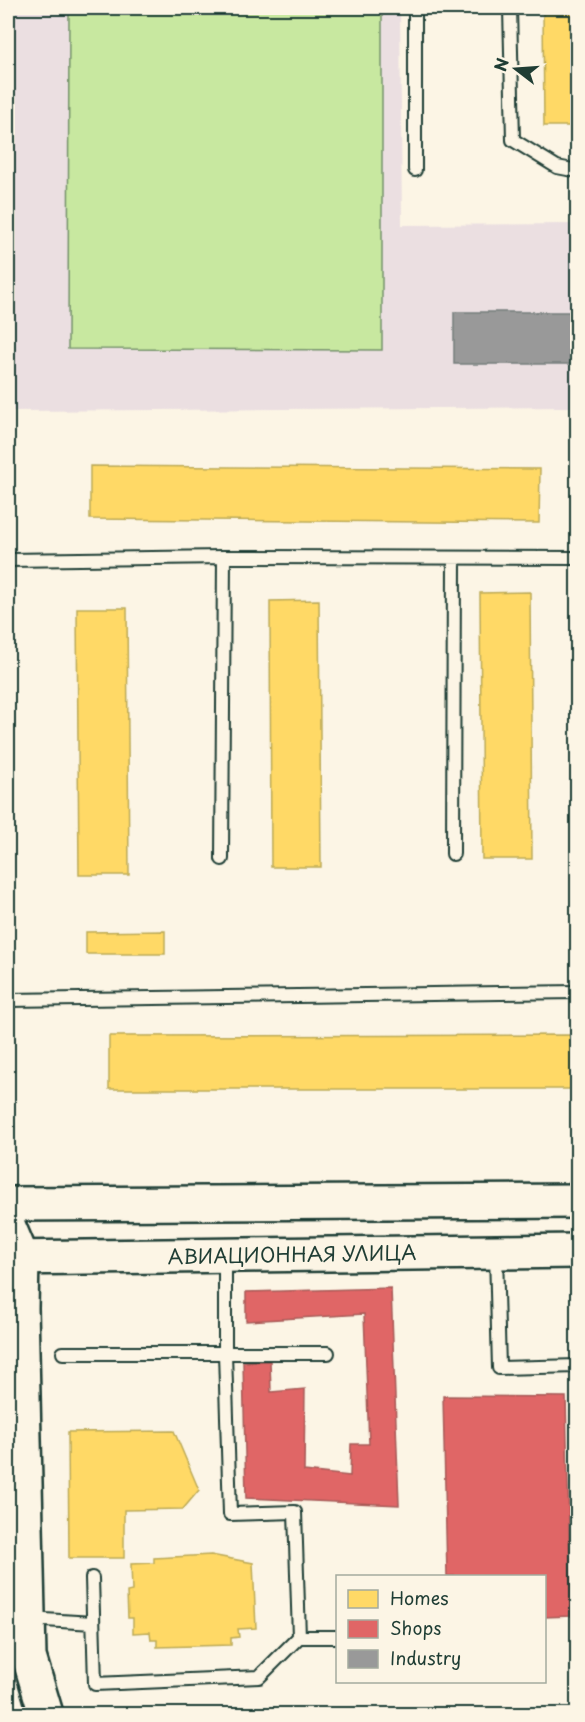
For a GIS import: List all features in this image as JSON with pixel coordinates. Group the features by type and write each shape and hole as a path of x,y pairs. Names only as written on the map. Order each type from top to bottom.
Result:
{"main road":[{"path":"8,1204 578,1201"},
{"path":"8,1225 15,1258 21,1308 29,1657 46,1714"},
{"name":"АВИАЦИОННАЯ УЛИЦА","path":"15,1258 578,1251"}],"lane":[{"path":"415,8 415,170"},
{"path":"510,8 513,140 557,167 578,171"},
{"path":"222,859 224,557"},
{"path":"8,560 224,557 578,558"},
{"path":"453,854 454,558"},
{"path":"8,1000 578,992"},
{"path":"496,1251 499,1368 578,1366"},
{"path":"225,1255 225,1353 230,1514 295,1512 299,1637"},
{"path":"63,1353 328,1353"},
{"path":"92,1578 95,1684 259,1677 299,1637 336,1637"},
{"path":"28,1618 93,1623"}],"shaded area":[{"path":"11,8 400,8 402,225 577,224 577,407 13,411"}],"green space":[{"path":"69,8 382,8 382,350 68,349"}],"building: Homes":[{"path":"543,8 578,8 578,126 544,126"},
{"path":"90,466 540,469 539,523 90,519"},
{"path":"530,592 532,859 482,859 480,593"},
{"path":"319,600 321,867 271,867 270,601"},
{"path":"77,608 127,608 129,875 79,875"},
{"path":"165,931 165,954 86,954 86,932"},
{"path":"578,1035 578,1089 109,1089 109,1036"},
{"path":"174,1431 199,1490 183,1509 124,1510 124,1558 69,1558 68,1432"},
{"path":"211,1555 253,1563 256,1628 238,1629 239,1637 231,1638 231,1645 157,1647 157,1640 151,1640 150,1632 133,1633 133,1618 128,1618 127,1592 132,1591 131,1564 154,1563 154,1558"}],"building: Shops":[{"path":"391,1288 399,1505 246,1498 243,1362 270,1361 271,1392 305,1389 304,1471 350,1476 351,1444 369,1444 364,1314 246,1321 246,1292"},
{"path":"443,1396 566,1397 571,1616 546,1617 546,1575 447,1575"}],"building: Industry":[{"path":"454,312 578,312 578,364 454,364"}]}
